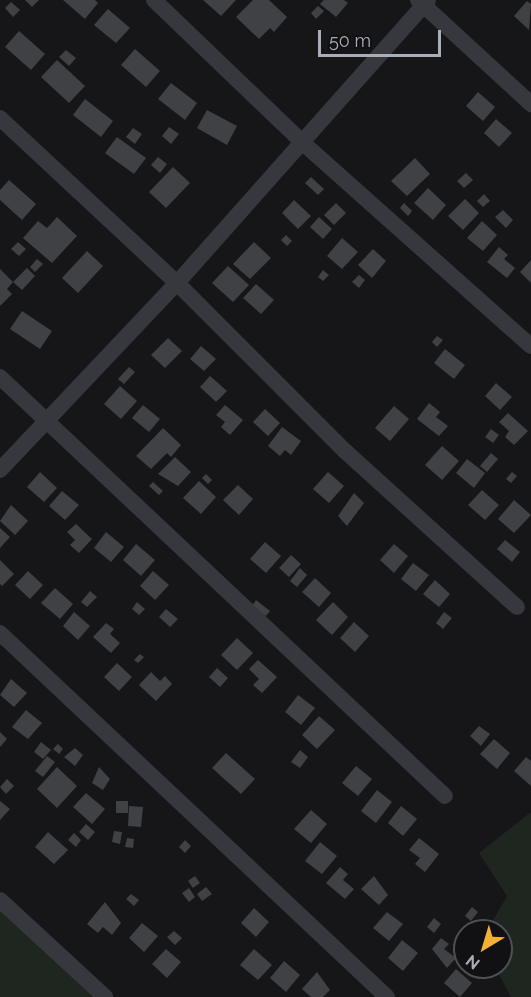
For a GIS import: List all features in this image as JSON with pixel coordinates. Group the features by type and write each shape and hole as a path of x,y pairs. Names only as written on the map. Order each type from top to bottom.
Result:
{"street":[{"path":"154,0 303,143 531,346"},
{"path":"0,470 177,283 303,143 423,2 531,104"},
{"path":"0,118 177,283 345,451 517,607"},
{"path":"0,377 445,796"},
{"path":"0,633 387,997"},
{"path":"0,900 105,997"}],"shaded area":[{"path":"531,812 531,997 511,997 501,979 513,979 513,919 494,919 507,896 479,853"},
{"path":"0,900 105,997 0,997"}],"building":[{"path":"25,0 39,0 32,7"},
{"path":"63,0 95,0 98,3 85,19"},
{"path":"203,0 236,0 221,16"},
{"path":"253,0 269,0 287,17 274,32 270,28 259,39 236,17"},
{"path":"324,0 344,0 348,3 336,17 320,4"},
{"path":"527,1 531,4 529,30 514,16"},
{"path":"11,2 20,10 13,17 5,8"},
{"path":"318,6 324,11 316,19 311,13"},
{"path":"108,9 130,28 116,43 94,25"},
{"path":"19,31 45,54 31,70 5,47"},
{"path":"135,49 160,71 146,87 121,65"},
{"path":"66,50 76,58 69,66 59,57"},
{"path":"57,60 85,86 69,103 41,77"},
{"path":"171,83 197,103 185,120 158,99"},
{"path":"478,92 495,107 483,121 466,106"},
{"path":"85,99 113,121 101,137 73,115"},
{"path":"207,110 237,126 227,145 197,128"},
{"path":"496,119 512,133 499,147 484,133"},
{"path":"169,127 179,134 171,144 162,136"},
{"path":"133,128 142,134 135,144 126,137"},
{"path":"117,137 146,158 134,174 105,153"},
{"path":"158,157 167,164 160,173 151,165"},
{"path":"415,158 430,174 407,196 391,181"},
{"path":"173,167 190,183 166,208 149,192"},
{"path":"466,173 473,180 464,188 457,181"},
{"path":"311,177 324,189 318,195 305,183"},
{"path":"9,180 36,204 22,220 0,200 0,190"},
{"path":"428,188 446,205 433,220 414,203"},
{"path":"484,194 490,201 483,207 477,201"},
{"path":"465,199 479,213 463,230 448,216"},
{"path":"294,200 311,216 298,229 282,213"},
{"path":"336,203 346,213 334,225 324,215"},
{"path":"404,203 412,211 408,216 400,208"},
{"path":"503,210 513,220 506,228 495,217"},
{"path":"57,217 77,236 52,263 23,238 38,221 47,228"},
{"path":"319,217 332,229 323,239 310,227"},
{"path":"482,221 497,235 483,251 467,238"},
{"path":"286,235 292,241 287,246 281,240"},
{"path":"342,238 358,252 342,269 327,256"},
{"path":"18,242 26,249 19,256 11,249"},
{"path":"254,242 271,258 250,279 233,264"},
{"path":"499,247 508,255 504,259 515,268 507,278 487,262"},
{"path":"373,249 386,261 372,278 358,265"},
{"path":"87,251 103,266 78,293 62,278"},
{"path":"37,259 43,264 35,272 30,267"},
{"path":"531,260 531,283 520,272"},
{"path":"228,266 249,285 233,302 212,283"},
{"path":"27,268 35,276 22,290 13,282"},
{"path":"0,269 13,282 7,289 12,294 0,306"},
{"path":"323,270 329,275 323,281 318,277"},
{"path":"359,275 365,280 359,288 352,282"},
{"path":"256,284 274,300 261,314 243,298"},
{"path":"22,311 52,331 40,349 10,329"},
{"path":"437,336 443,340 437,347 432,342"},
{"path":"168,338 182,351 165,368 151,355"},
{"path":"201,346 216,359 204,371 190,359"},
{"path":"445,349 465,365 454,379 434,363"},
{"path":"129,367 135,372 124,384 118,379"},
{"path":"210,376 227,391 216,402 200,387"},
{"path":"496,383 512,397 500,410 485,396"},
{"path":"120,386 137,401 121,419 104,404"},
{"path":"429,403 440,412 436,417 448,426 439,436 417,419"},
{"path":"143,405 160,419 149,432 132,418"},
{"path":"225,405 243,420 230,435 221,427 225,422 216,415"},
{"path":"394,406 409,419 390,441 375,428"},
{"path":"265,409 280,423 268,436 253,422"},
{"path":"508,413 528,431 514,445 505,437 509,431 499,422"},
{"path":"282,427 301,441 291,455 285,450 280,456 268,446"},
{"path":"163,428 181,445 171,457 167,453 151,469 136,456"},
{"path":"491,429 499,435 493,443 485,437"},
{"path":"442,446 459,461 442,480 425,465"},
{"path":"491,453 498,459 487,472 480,466"},
{"path":"175,457 191,472 178,486 158,474"},
{"path":"467,459 485,473 474,488 456,473"},
{"path":"40,472 57,488 44,502 27,487"},
{"path":"328,472 344,486 329,503 313,489"},
{"path":"512,472 517,476 511,483 506,479"},
{"path":"206,474 212,480 208,484 202,478"},
{"path":"199,481 216,497 201,514 183,498"},
{"path":"153,482 163,491 159,495 149,486"},
{"path":"238,485 253,499 239,515 223,500"},
{"path":"482,490 499,505 485,520 468,505"},
{"path":"62,491 79,505 65,520 49,506"},
{"path":"354,493 364,503 347,526 338,516"},
{"path":"514,500 531,515 514,533 498,519"},
{"path":"11,505 28,521 15,535 0,521"},
{"path":"76,524 92,539 79,553 70,545 75,540 67,532"},
{"path":"0,528 10,537 0,548"},
{"path":"106,532 124,547 111,562 94,548"},
{"path":"505,540 520,552 512,562 497,549"},
{"path":"265,542 281,556 266,573 250,559"},
{"path":"136,544 155,560 141,576 123,560"},
{"path":"394,544 408,556 394,573 380,560"},
{"path":"291,555 301,564 289,577 279,568"},
{"path":"0,560 14,574 2,586 0,584"},
{"path":"413,563 429,575 416,591 401,579"},
{"path":"300,568 307,575 297,587 290,581"},
{"path":"28,571 43,585 30,599 15,585"},
{"path":"153,571 169,585 155,600 140,586"},
{"path":"315,578 331,593 319,607 302,592"},
{"path":"435,580 450,594 439,607 423,594"},
{"path":"55,588 73,604 60,619 41,603"},
{"path":"90,591 97,597 87,607 81,602"},
{"path":"256,600 270,611 266,616 252,606"},
{"path":"137,602 145,609 139,615 132,609"},
{"path":"333,602 348,617 332,635 316,620"},
{"path":"166,609 178,619 170,627 159,617"},
{"path":"74,612 90,626 78,640 63,626"},
{"path":"444,612 452,618 443,629 436,623"},
{"path":"354,622 369,636 355,652 340,638"},
{"path":"106,623 114,629 110,634 120,643 111,653 93,637"},
{"path":"237,638 253,653 237,670 221,655"},
{"path":"140,654 144,657 138,663 134,660"},
{"path":"258,660 277,677 262,693 253,685 259,679 249,669"},
{"path":"117,663 132,677 119,691 104,677"},
{"path":"217,668 228,678 220,687 209,677"},
{"path":"151,672 160,681 165,676 172,684 156,701 139,685"},
{"path":"11,679 27,693 14,707 0,695"},
{"path":"298,695 315,708 301,725 285,712"},
{"path":"26,710 42,723 28,739 12,727"},
{"path":"319,716 335,730 317,749 302,735"},
{"path":"479,726 490,734 481,746 470,736"},
{"path":"0,732 7,739 0,747"},
{"path":"494,739 510,753 497,769 480,754"},
{"path":"41,742 51,750 43,759 34,752"},
{"path":"58,744 63,749 59,754 53,749"},
{"path":"75,748 83,755 75,766 64,757"},
{"path":"300,750 308,757 300,768 291,762"},
{"path":"226,753 255,779 241,794 212,768"},
{"path":"47,756 55,762 43,777 35,771"},
{"path":"526,757 531,761 531,786 514,771"},
{"path":"356,766 372,779 358,796 342,783"},
{"path":"57,767 77,786 57,808 37,789"},
{"path":"99,767 110,779 103,790 92,783"},
{"path":"7,779 14,786 6,794 0,787"},
{"path":"377,790 392,802 376,823 361,811"},
{"path":"86,793 105,809 92,824 73,807"},
{"path":"0,801 10,809 0,820"},
{"path":"116,801 128,801 128,813 116,813"},
{"path":"129,806 143,807 141,827 128,826"},
{"path":"401,806 417,819 403,836 388,823"},
{"path":"311,810 327,824 311,843 294,829"},
{"path":"86,824 95,832 88,840 79,832"},
{"path":"114,831 122,832 120,844 112,842"},
{"path":"48,832 68,850 54,864 35,847"},
{"path":"74,833 81,840 76,847 68,840"},
{"path":"127,838 134,839 133,848 125,847"},
{"path":"419,838 439,854 425,872 415,864 420,858 409,850"},
{"path":"185,840 191,846 185,853 179,847"},
{"path":"320,842 337,856 322,874 305,861"},
{"path":"340,867 348,874 343,880 354,889 345,899 326,883"},
{"path":"195,876 200,883 193,888 188,881"},
{"path":"374,876 388,895 379,905 361,889"},
{"path":"206,887 212,894 202,901 197,894"},
{"path":"189,888 195,897 189,902 182,893"},
{"path":"131,894 139,900 134,906 126,899"},
{"path":"105,902 121,923 112,935 103,927 98,933 87,924"},
{"path":"472,907 478,912 473,919 465,916"},
{"path":"254,908 269,922 256,937 241,923"},
{"path":"387,912 403,924 389,941 373,928"},
{"path":"434,918 441,924 434,933 427,927"},
{"path":"142,923 158,936 144,952 129,938"},
{"path":"174,931 182,938 175,945 167,937"},
{"path":"441,938 449,944 444,949 453,956 453,961 447,968 432,949"},
{"path":"402,940 418,953 403,971 388,958"},
{"path":"166,949 181,962 167,978 152,964"},
{"path":"254,949 272,965 258,980 240,965"},
{"path":"284,961 300,975 286,992 270,978"},
{"path":"317,972 330,990 323,997 311,997 302,989"},
{"path":"453,972 453,979 467,979 472,983 460,997 444,983"}]}
